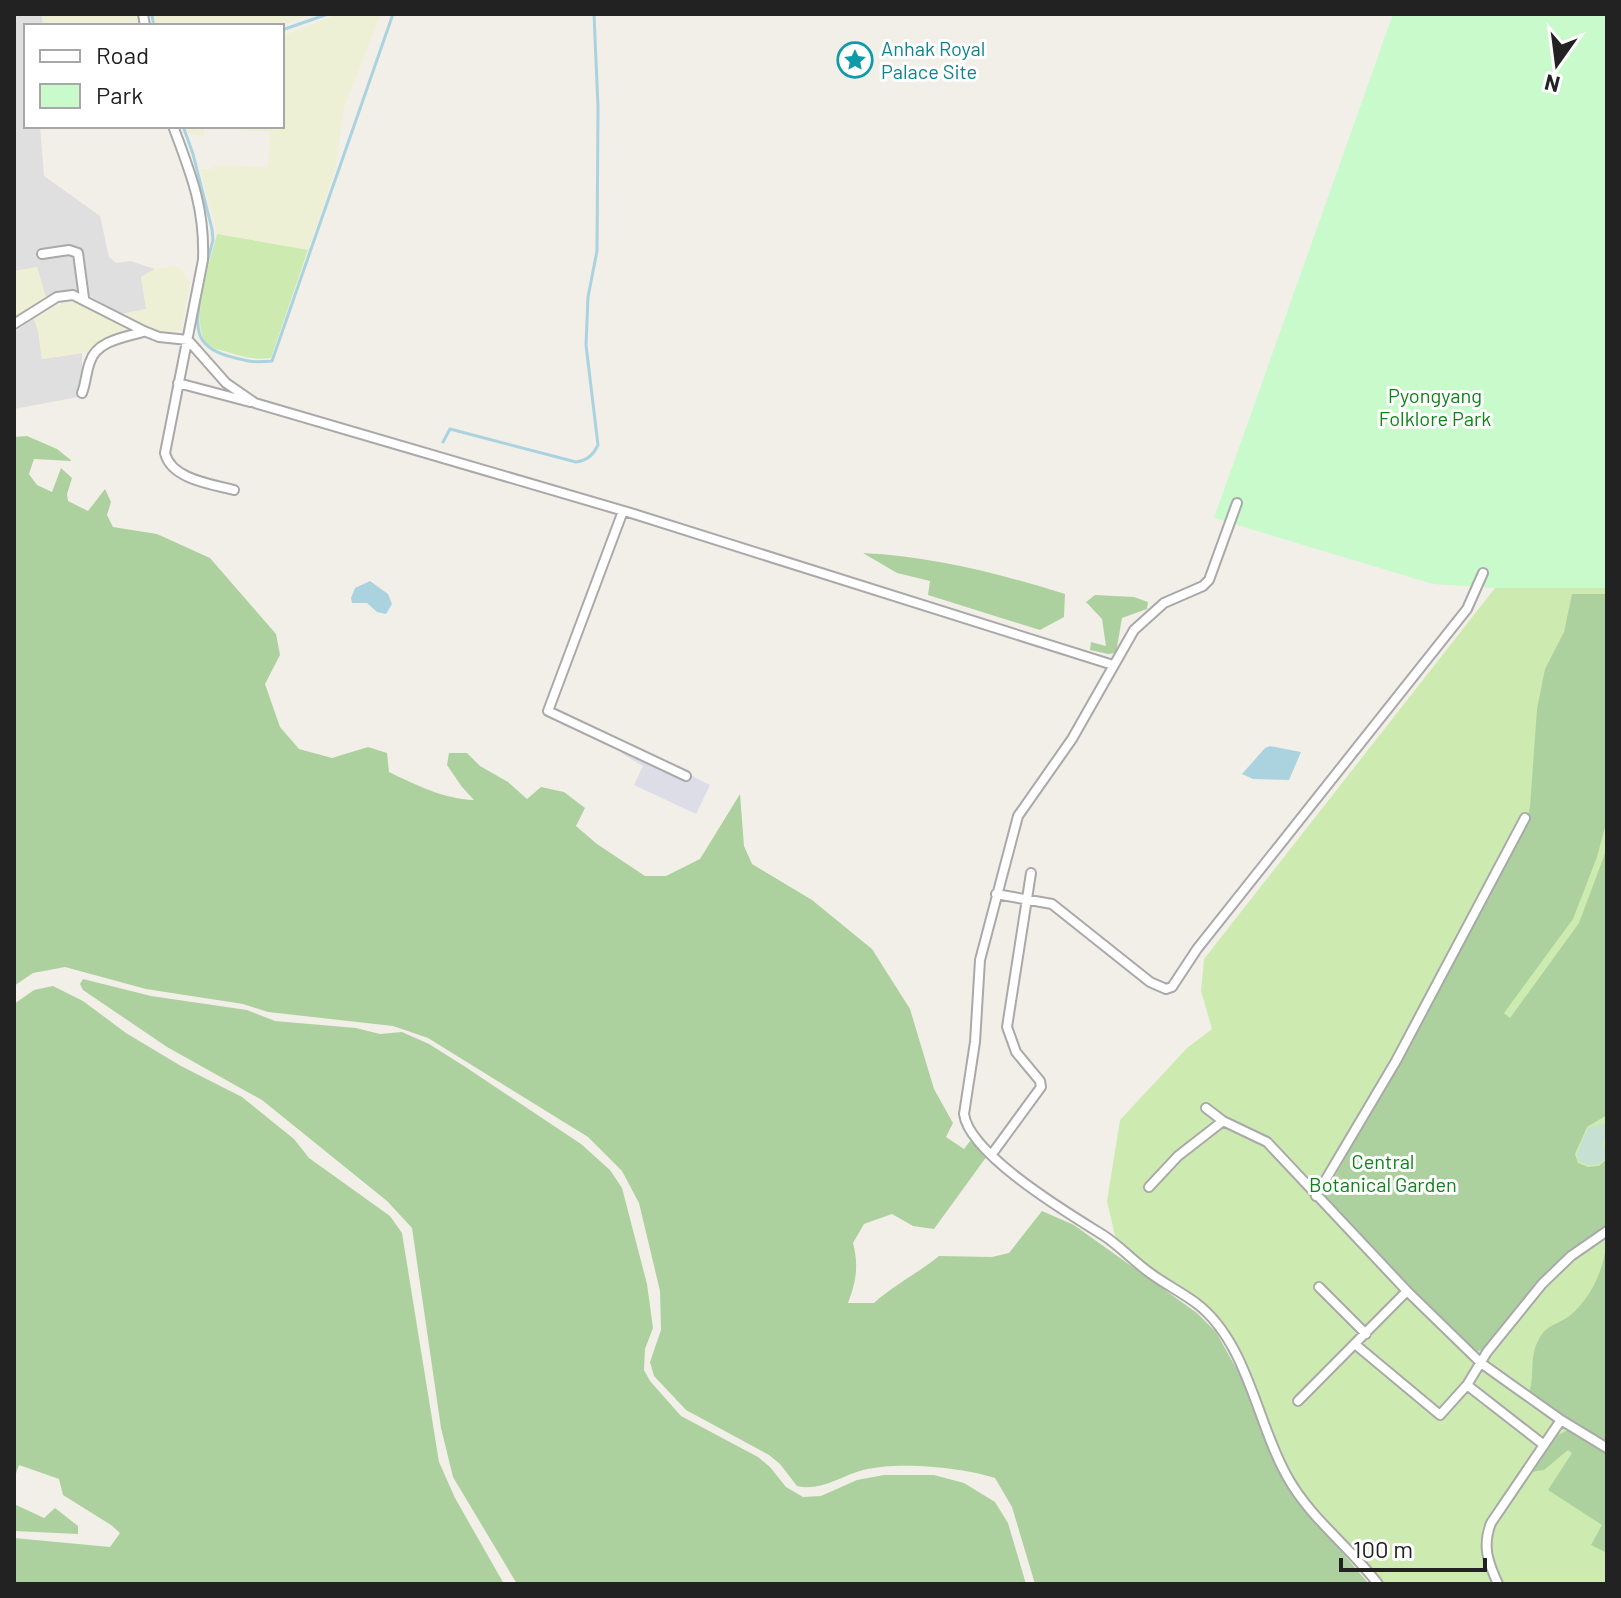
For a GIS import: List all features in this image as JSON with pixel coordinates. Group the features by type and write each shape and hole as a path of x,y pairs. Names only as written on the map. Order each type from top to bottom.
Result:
{"street":[{"path":"174,128 193,180 204,229 203,260 165,453 171,467 192,478 234,490"},
{"path":"42,254 69,250 78,253 84,298"},
{"path":"14,324 57,297 66,294 84,298 144,331 159,337 188,340 226,383 255,403"},
{"path":"82,393 93,353 116,340 144,331"},
{"path":"178,383 623,511 1113,665"},
{"path":"1237,503 1209,580 1151,613 1134,630 1072,739 1018,816 980,960 976,1033 964,1114 970,1133 1053,1206 1110,1240 1150,1274 1209,1315 1243,1370 1287,1477 1309,1509 1378,1584"},
{"path":"623,511 548,711 686,776"},
{"path":"996,894 1052,904 1150,982 1166,989 1172,987 1206,938 1467,609 1483,573"},
{"path":"1316,1196 1373,1101 1525,818"},
{"path":"992,1154 1041,1087 1040,1081 1016,1052 1007,1027 1031,873"},
{"path":"1206,1108 1223,1121 1267,1142 1407,1291 1481,1363 1561,1420 1607,1448"},
{"path":"1149,1187 1186,1148 1223,1121"},
{"path":"1356,1345 1440,1415 1467,1385 1505,1329 1556,1269 1607,1231"},
{"path":"1319,1287 1366,1334"},
{"path":"1298,1401 1407,1291"},
{"path":"1467,1385 1544,1445"},
{"path":"1498,1584 1487,1560 1487,1536 1491,1523 1561,1420"}],"shaded area":[{"path":"14,14 42,14 43,24 24,24 24,128 40,128 44,176 100,216 109,257 116,263 130,261 155,269 141,277 147,309 121,314 80,290 46,298 37,268 14,271"},
{"path":"34,319 42,359 82,353 82,385 78,397 14,409 14,332"},
{"path":"630,745 710,785 696,814 634,785 643,766 621,753"}],"green space":[{"path":"42,14 137,14 139,24 43,24"},
{"path":"153,14 315,14 284,25 156,24"},
{"path":"338,14 381,14 344,108 335,171 308,250 217,234 200,169 212,169 213,165 268,167 270,132 218,128 284,128 284,35"},
{"name":"Pyongyang Folklore Park","path":"1393,14 1607,14 1607,588 1495,588 1433,584 1214,518"},
{"path":"187,128 205,128 203,137 188,133"},
{"path":"217,234 308,250 271,358 249,358 215,349 203,337 200,324 202,292"},
{"path":"37,267 46,298 14,319 14,271"},
{"path":"180,268 190,284 181,330 160,333 121,314 146,309 141,277 155,269"},
{"path":"64,302 103,314 130,332 82,353 42,359 34,319"},
{"path":"27,436 57,449 72,461 34,459 29,474 37,485 52,492 61,468 72,478 68,501 88,511 105,489 111,502 107,515 113,527 157,534 210,558 276,634 280,655 265,684 280,727 299,749 332,758 368,747 387,753 389,772 441,794 474,800 447,765 449,753 467,753 480,766 508,782 527,799 541,787 564,792 585,808 576,826 645,876 666,876 700,859 740,794 744,846 752,864 812,900 872,949 910,1009 934,1089 953,1123 946,1137 964,1149 970,1141 987,1156 934,1229 913,1226 892,1214 864,1224 853,1243 856,1274 848,1303 874,1303 939,1256 992,1257 1009,1253 1042,1211 1074,1225 1197,1313 1216,1332 1241,1377 1294,1496 1369,1584 1035,1584 1012,1507 995,1478 948,1468 894,1466 863,1470 814,1487 797,1486 769,1455 686,1410 654,1376 650,1362 661,1330 660,1291 639,1203 622,1171 588,1137 428,1038 393,1026 268,1012 243,1004 146,989 65,967 33,973 14,986 14,437"},
{"path":"863,553 966,567 1065,594 1064,617 1040,630 928,595 930,581 897,573"},
{"name":"Central Botanical Garden","path":"1495,588 1607,588 1607,1584 1384,1584 1298,1487 1282,1459 1250,1376 1225,1332 1122,1246 1115,1236 1107,1201 1120,1120 1187,1048 1212,1029 1201,991 1204,959"},
{"path":"1572,594 1607,594 1607,820 1597,857 1573,919 1504,1013 1510,1018 1579,923 1607,848 1607,1115 1587,1127 1575,1154 1578,1163 1588,1167 1599,1166 1607,1159 1607,1228 1522,1303 1486,1349 1474,1352 1324,1197 1525,827 1530,807 1537,709 1545,669 1564,632"},
{"path":"1095,595 1134,597 1148,602 1147,609 1122,618 1116,653 1090,650 1091,642 1106,646 1102,619 1086,602"},
{"path":"83,979 151,996 247,1010 275,1021 356,1028 380,1034 402,1032 429,1044 464,1066 581,1144 610,1170 622,1188 647,1284 653,1328 645,1349 644,1370 681,1416 758,1457 786,1487 803,1497 821,1496 857,1480 884,1475 934,1475 964,1483 995,1502 1008,1523 1026,1584 517,1584 453,1477 441,1428 412,1228 387,1201 262,1100 167,1047 83,990 80,984"},
{"path":"53,986 83,1001 126,1033 181,1066 242,1097 294,1139 309,1158 390,1216 402,1233 439,1462 455,1498 504,1584 14,1584 14,1538 110,1547 120,1533 63,1495 59,1479 19,1465 14,1479 14,1004 34,990"},
{"path":"1607,1123 1602,1146 1607,1149 1606,1157 1599,1164 1589,1165 1579,1161 1577,1154 1588,1128"},
{"path":"1607,1242 1607,1443 1529,1393 1537,1342 1545,1331 1569,1316 1586,1298 1600,1272"},
{"path":"1568,1430 1607,1451 1607,1553 1591,1545 1602,1525 1548,1490 1572,1453 1568,1450 1544,1470 1531,1472 1558,1435"},
{"path":"14,1504 44,1518 55,1508 78,1526 78,1534 14,1531"}],"water":[{"path":"370,581 388,594 392,604 386,614 377,612 367,603 352,603 355,588"},
{"path":"1270,746 1301,752 1289,780 1253,779 1242,774 1265,748"}],"waterway":[{"path":"284,29 328,14"},
{"path":"201,290 198,322 207,346 240,359 272,361 393,14"},
{"path":"443,442 450,429 576,462 590,456 598,445 586,345 588,297 597,251 598,107 594,14"},
{"path":"152,16 154,24"},
{"path":"184,128 212,229 213,240 203,278"}],"place":[{"name":"Anhak Royal Palace Site","path":"855,60"}]}
